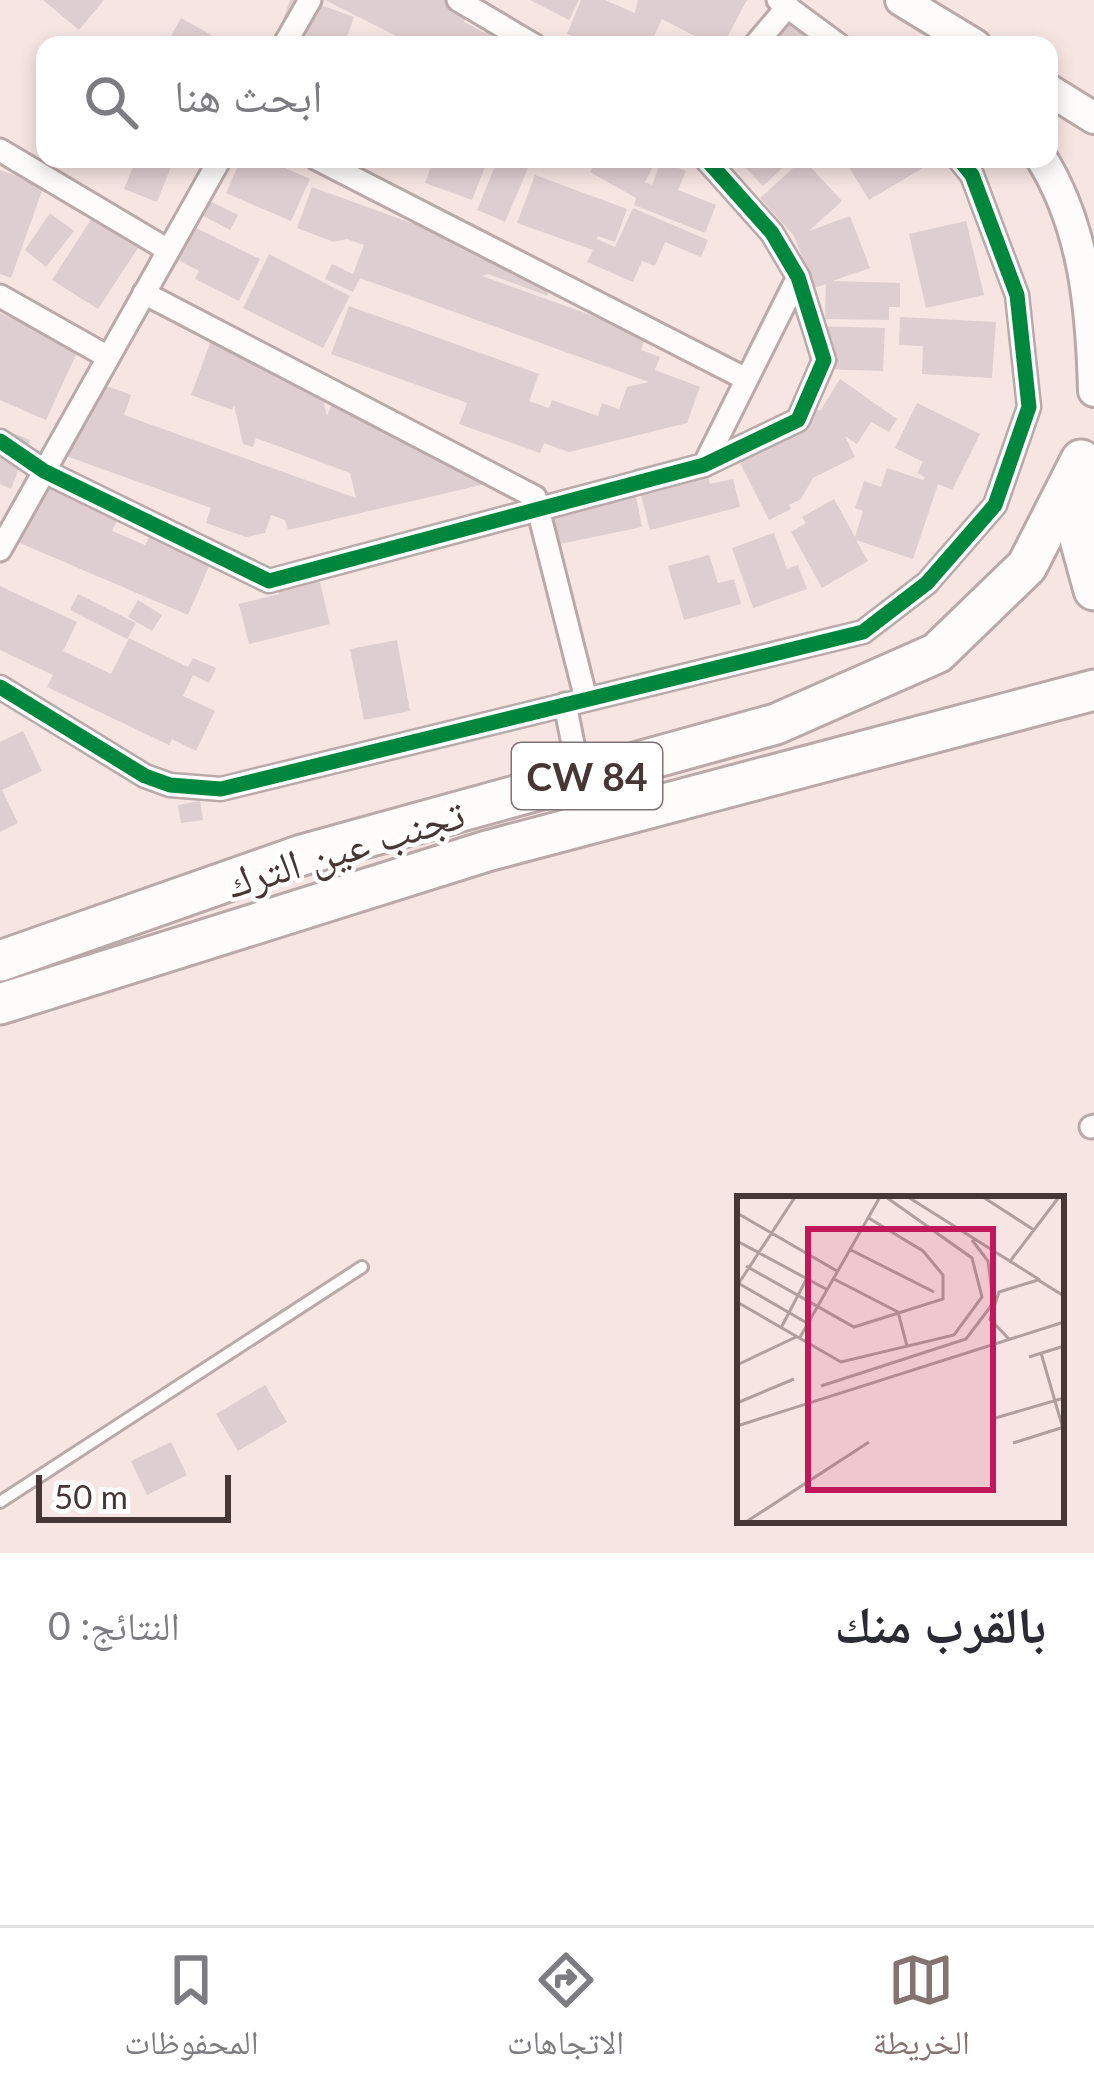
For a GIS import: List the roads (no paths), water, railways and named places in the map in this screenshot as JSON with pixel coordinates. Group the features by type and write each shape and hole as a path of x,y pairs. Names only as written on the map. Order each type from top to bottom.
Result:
{"highway":[{"path":"1088,449 1080,539 1094,590"},
{"name":"تجنب عين الترك","path":"0,961 302,855 776,724 937,653 1027,566 1088,449"},
{"name":"تجنب عين الترك","path":"0,1004 488,851 1094,690"}],"main road":[{"path":"900,0 937,36"},
{"path":"900,0 960,36"},
{"path":"1058,96 1094,118"},
{"path":"1047,168 1063,194 1092,307 1094,391"}],"street":[{"path":"289,36 310,0"},
{"path":"458,0 519,36"},
{"path":"761,36 783,3 826,36"},
{"path":"0,151 168,250"},
{"path":"0,550 215,168"},
{"path":"335,168 746,379"},
{"path":"0,441 44,471 269,581 704,465 798,420 824,360 798,278 772,233 714,168"},
{"path":"0,687 146,776 195,790 247,784 863,632 927,583 995,505 1029,407 1017,295 967,168"},
{"path":"704,465 798,278"},
{"path":"144,293 535,497 575,702 580,778"},
{"path":"0,296 108,357"}],"lane":[{"path":"0,1502 362,1267"}]}
